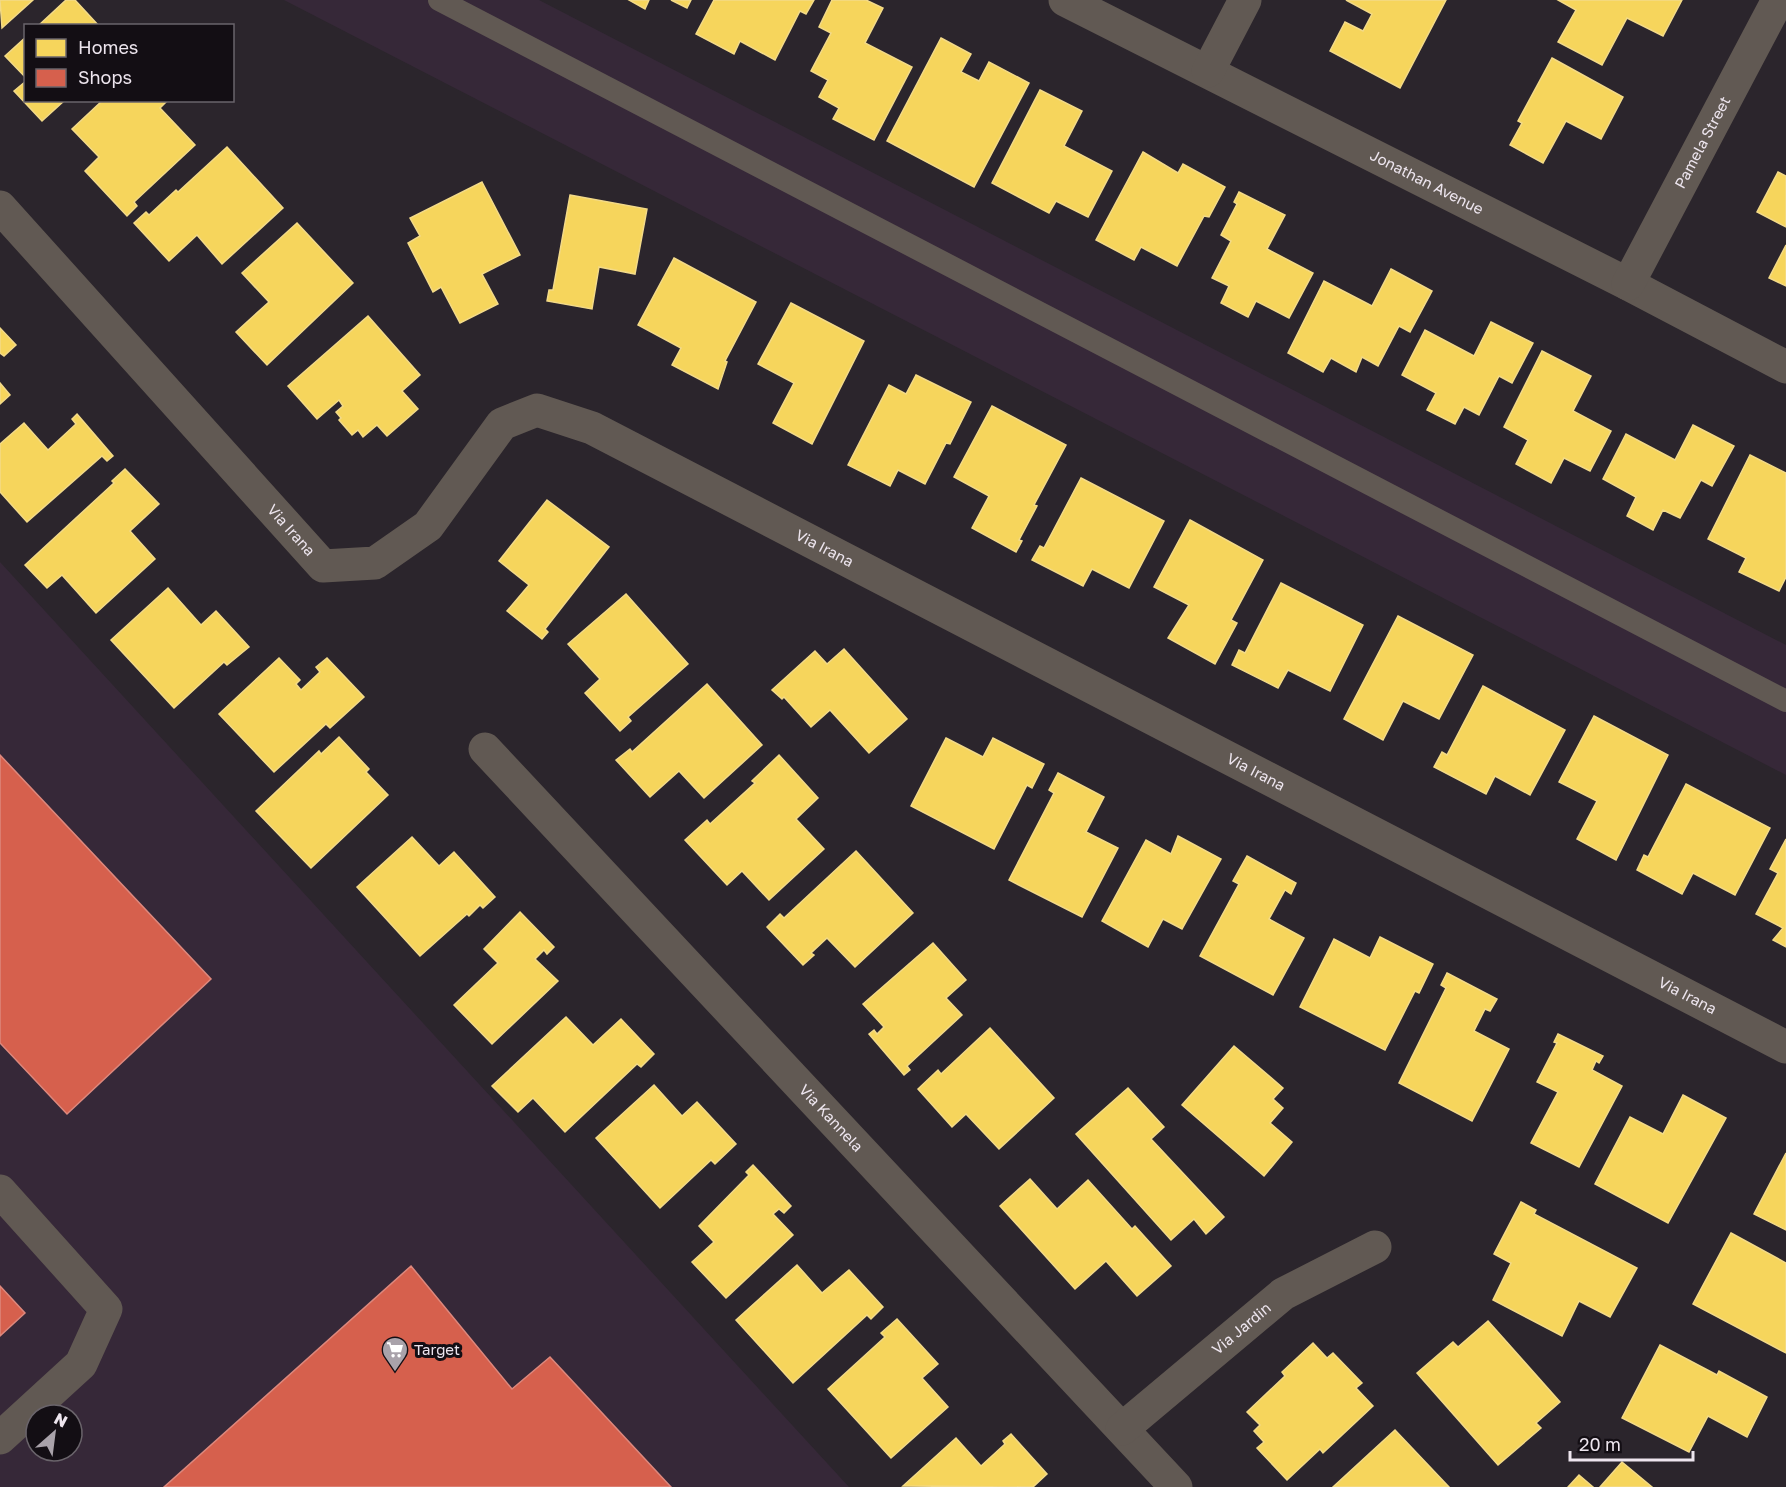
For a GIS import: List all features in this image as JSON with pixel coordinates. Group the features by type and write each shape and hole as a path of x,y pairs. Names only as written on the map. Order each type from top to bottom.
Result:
{"street":[{"name":"Jonathan Avenue","path":"1065,0 1628,284 1786,367"},
{"path":"1208,71 1245,0"},
{"name":"Pamela Street","path":"1628,284 1778,0"},
{"name":"Via Irana","path":"0,207 323,566 375,563 428,526 502,424 537,410 592,428 1786,1047"},
{"name":"Via Kannela","path":"485,749 1176,1487"},
{"path":"0,1191 106,1309 81,1364 0,1438"},
{"name":"Via Jardin","path":"1122,1429 1282,1294 1375,1247"}],"lane":[{"path":"439,0 1786,701"}],"shaded area":[{"path":"284,0 539,0 1786,645 1786,775"},
{"path":"0,562 849,1487 0,1487"}],"building: Homes":[{"path":"0,0 33,0 2,28"},
{"path":"66,0 75,0 97,24 40,24"},
{"path":"629,0 649,0 645,9"},
{"path":"671,0 691,0 687,8"},
{"path":"714,0 814,0 806,14 800,11 775,60 740,41 734,54 696,34"},
{"path":"832,0 866,0 883,8 865,43 912,67 874,140 833,119 839,108 819,97 828,80 811,71 831,33 819,27"},
{"path":"1346,0 1446,0 1400,88 1330,51 1345,22 1363,31 1372,14"},
{"path":"1558,0 1682,0 1663,36 1627,18 1602,65 1558,42 1576,10"},
{"path":"941,38 971,54 961,72 979,81 989,62 1029,83 974,187 887,141"},
{"path":"24,39 24,76 5,56"},
{"path":"1552,58 1623,97 1601,139 1566,121 1543,163 1510,145 1522,123 1518,121"},
{"path":"24,83 24,102 14,91"},
{"path":"1040,90 1082,111 1064,146 1112,171 1088,217 1056,201 1049,213 992,183"},
{"path":"24,102 63,102 42,121"},
{"path":"101,102 166,102 160,108 195,145 134,202 137,206 127,216 85,171 99,157 72,129"},
{"path":"227,147 283,208 222,264 197,235 169,261 134,223 146,212 149,215 176,190 178,192"},
{"path":"1143,152 1178,173 1183,164 1225,187 1209,217 1204,216 1177,266 1141,247 1134,260 1096,240"},
{"path":"1778,172 1786,176 1786,227 1757,212"},
{"path":"482,182 520,255 482,274 498,304 460,323 441,287 433,292 408,243 420,236 410,218"},
{"path":"1239,192 1285,215 1267,249 1313,273 1289,318 1256,301 1248,317 1221,303 1229,286 1212,278 1231,241 1221,235 1237,204 1234,202"},
{"path":"570,195 647,209 635,274 599,267 592,309 547,301 549,290 553,290"},
{"path":"297,223 353,283 267,365 236,332 269,302 242,273"},
{"path":"1786,245 1786,286 1769,278"},
{"path":"674,258 756,302 725,361 727,362 718,389 672,365 681,348 638,325"},
{"path":"1391,269 1432,291 1410,332 1399,326 1378,366 1362,357 1356,372 1331,358 1323,372 1288,353 1324,281 1372,306"},
{"path":"791,303 864,341 812,444 773,423 794,383 758,364"},
{"path":"368,316 420,375 402,391 418,409 387,436 377,425 363,437 358,430 352,435 339,420 341,418 336,412 343,406 339,400 317,419 288,386"},
{"path":"1491,322 1533,343 1512,383 1499,376 1479,415 1464,407 1455,424 1427,410 1436,393 1402,375 1425,330 1474,356"},
{"path":"0,328 16,345 4,356 0,353"},
{"path":"1542,351 1591,376 1573,411 1611,431 1590,471 1564,458 1551,483 1516,464 1528,440 1504,427"},
{"path":"916,375 971,402 950,444 946,443 925,484 898,470 890,486 848,465 889,385 906,394"},
{"path":"0,383 10,395 0,404"},
{"path":"992,406 1066,445 1034,505 1037,506 1019,540 1022,541 1016,552 972,528 989,496 954,477"},
{"path":"77,414 113,456 107,461 102,456 27,522 0,492 0,444 24,423 48,450 76,424 72,419"},
{"path":"1693,425 1734,446 1712,486 1701,480 1680,518 1663,510 1653,530 1627,516 1636,497 1603,479 1626,434 1675,460"},
{"path":"1750,455 1786,473 1786,577 1779,591 1739,572 1746,558 1708,539"},
{"path":"125,469 159,504 130,531 155,559 96,613 62,575 47,588 25,565 114,483 112,481"},
{"path":"1081,478 1164,521 1129,588 1092,569 1083,586 1032,560 1040,546 1044,548"},
{"path":"547,500 609,547 545,629 548,632 542,639 507,611 529,585 499,561"},
{"path":"1190,520 1263,560 1231,620 1237,623 1215,664 1168,638 1189,605 1154,587"},
{"path":"1281,583 1363,625 1330,691 1288,670 1278,688 1232,665 1239,650 1245,653"},
{"path":"168,588 201,625 216,611 249,647 227,665 224,662 174,708 111,640"},
{"path":"626,594 688,664 628,717 631,721 620,731 585,693 600,679 568,644"},
{"path":"1398,616 1473,655 1439,719 1403,701 1383,740 1344,719"},
{"path":"844,649 907,719 869,753 830,710 811,727 784,697 782,699 772,690 815,651 827,664"},
{"path":"279,658 300,680 296,684 301,690 320,672 316,667 327,658 364,697 330,728 326,724 274,772 219,714"},
{"path":"707,684 762,745 704,798 679,771 650,797 616,760 630,749 632,752"},
{"path":"1483,686 1565,730 1530,795 1495,776 1486,794 1434,767 1442,752 1447,755"},
{"path":"1594,716 1668,755 1616,860 1577,839 1597,801 1559,782"},
{"path":"339,737 369,769 366,772 388,795 311,868 256,811 319,751 321,754"},
{"path":"946,738 983,757 993,738 1044,764 1032,788 1027,785 994,849 911,806"},
{"path":"779,755 818,798 796,819 824,849 769,900 742,871 727,885 685,840 707,820 710,824 755,783 752,781"},
{"path":"1058,773 1104,797 1086,832 1118,848 1082,917 1009,880 1054,793 1049,790"},
{"path":"1686,784 1770,828 1735,895 1693,873 1682,894 1637,870 1644,855 1648,857"},
{"path":"1178,836 1221,859 1182,929 1163,919 1148,947 1102,921 1146,840 1171,854"},
{"path":"412,837 439,866 454,852 495,897 483,908 480,905 469,916 467,914 420,956 357,887"},
{"path":"1786,839 1786,947 1773,940 1783,928 1756,914 1778,873 1770,869"},
{"path":"856,851 913,913 855,967 827,938 811,953 814,955 803,965 767,927 780,914 784,918"},
{"path":"1247,856 1296,883 1291,894 1285,890 1269,919 1304,938 1273,995 1200,956 1239,884 1233,881"},
{"path":"520,912 554,947 547,954 544,950 535,959 558,981 492,1044 454,1005 498,963 484,949"},
{"path":"1380,937 1433,964 1419,993 1415,991 1385,1050 1300,1007 1334,939 1370,958"},
{"path":"933,943 966,980 946,998 962,1015 907,1066 910,1070 904,1075 869,1034 874,1030 877,1034 884,1027 863,1004"},
{"path":"1447,973 1497,999 1490,1011 1485,1009 1474,1031 1509,1049 1472,1121 1399,1083 1446,988 1441,985"},
{"path":"566,1017 593,1045 621,1019 654,1054 641,1067 637,1064 565,1132 533,1098 518,1112 492,1086"},
{"path":"990,1028 1054,1098 999,1149 966,1114 952,1127 918,1089 938,1070 941,1074"},
{"path":"1558,1034 1603,1056 1599,1063 1596,1061 1592,1070 1622,1086 1579,1167 1531,1143 1558,1092 1537,1082 1557,1043 1554,1042"},
{"path":"1234,1046 1283,1088 1273,1099 1283,1108 1270,1123 1292,1142 1264,1176 1182,1105"},
{"path":"654,1085 682,1116 697,1102 736,1144 715,1164 711,1160 660,1208 596,1138"},
{"path":"1128,1088 1164,1127 1151,1139 1224,1217 1206,1234 1194,1219 1171,1240 1076,1134"},
{"path":"1683,1095 1726,1118 1668,1223 1595,1184 1630,1117 1663,1134"},
{"path":"1786,1153 1786,1230 1754,1214"},
{"path":"753,1165 791,1206 784,1213 779,1209 773,1214 793,1235 726,1298 692,1262 714,1242 699,1226 749,1175 746,1172"},
{"path":"1030,1179 1057,1209 1088,1180 1132,1229 1135,1226 1171,1266 1137,1296 1106,1261 1075,1289 1000,1206"},
{"path":"1521,1202 1536,1210 1534,1214 1637,1268 1610,1317 1579,1301 1562,1336 1493,1300 1511,1263 1494,1254"},
{"path":"1731,1233 1786,1263 1786,1353 1693,1304"},
{"path":"797,1265 822,1293 849,1270 883,1307 871,1319 867,1315 793,1383 736,1320"},
{"path":"897,1319 938,1364 922,1378 948,1407 891,1458 828,1389 885,1337 881,1333"},
{"path":"1488,1321 1560,1402 1536,1423 1541,1428 1498,1465 1417,1373 1453,1342 1458,1347"},
{"path":"1313,1343 1327,1358 1333,1353 1362,1383 1356,1388 1373,1406 1323,1453 1320,1449 1287,1480 1257,1448 1264,1442 1254,1431 1260,1425 1247,1412 1285,1376 1282,1372"},
{"path":"1660,1345 1717,1375 1719,1371 1767,1397 1747,1437 1708,1416 1689,1452 1622,1418"},
{"path":"1395,1430 1449,1487 1333,1487"},
{"path":"1011,1434 1047,1474 1033,1487 903,1486 956,1438 981,1466 1005,1444 1003,1441"},
{"path":"1622,1462 1652,1487 1600,1487"},
{"path":"1579,1475 1593,1487 1568,1487"}],"building: Shops":[{"path":"0,755 211,979 67,1114 0,1043"},
{"name":"Target","path":"411,1266 512,1389 550,1357 671,1487 164,1487"},
{"path":"0,1286 25,1313 0,1336"}],"place":[{"name":"Target","path":"395,1373"}]}
